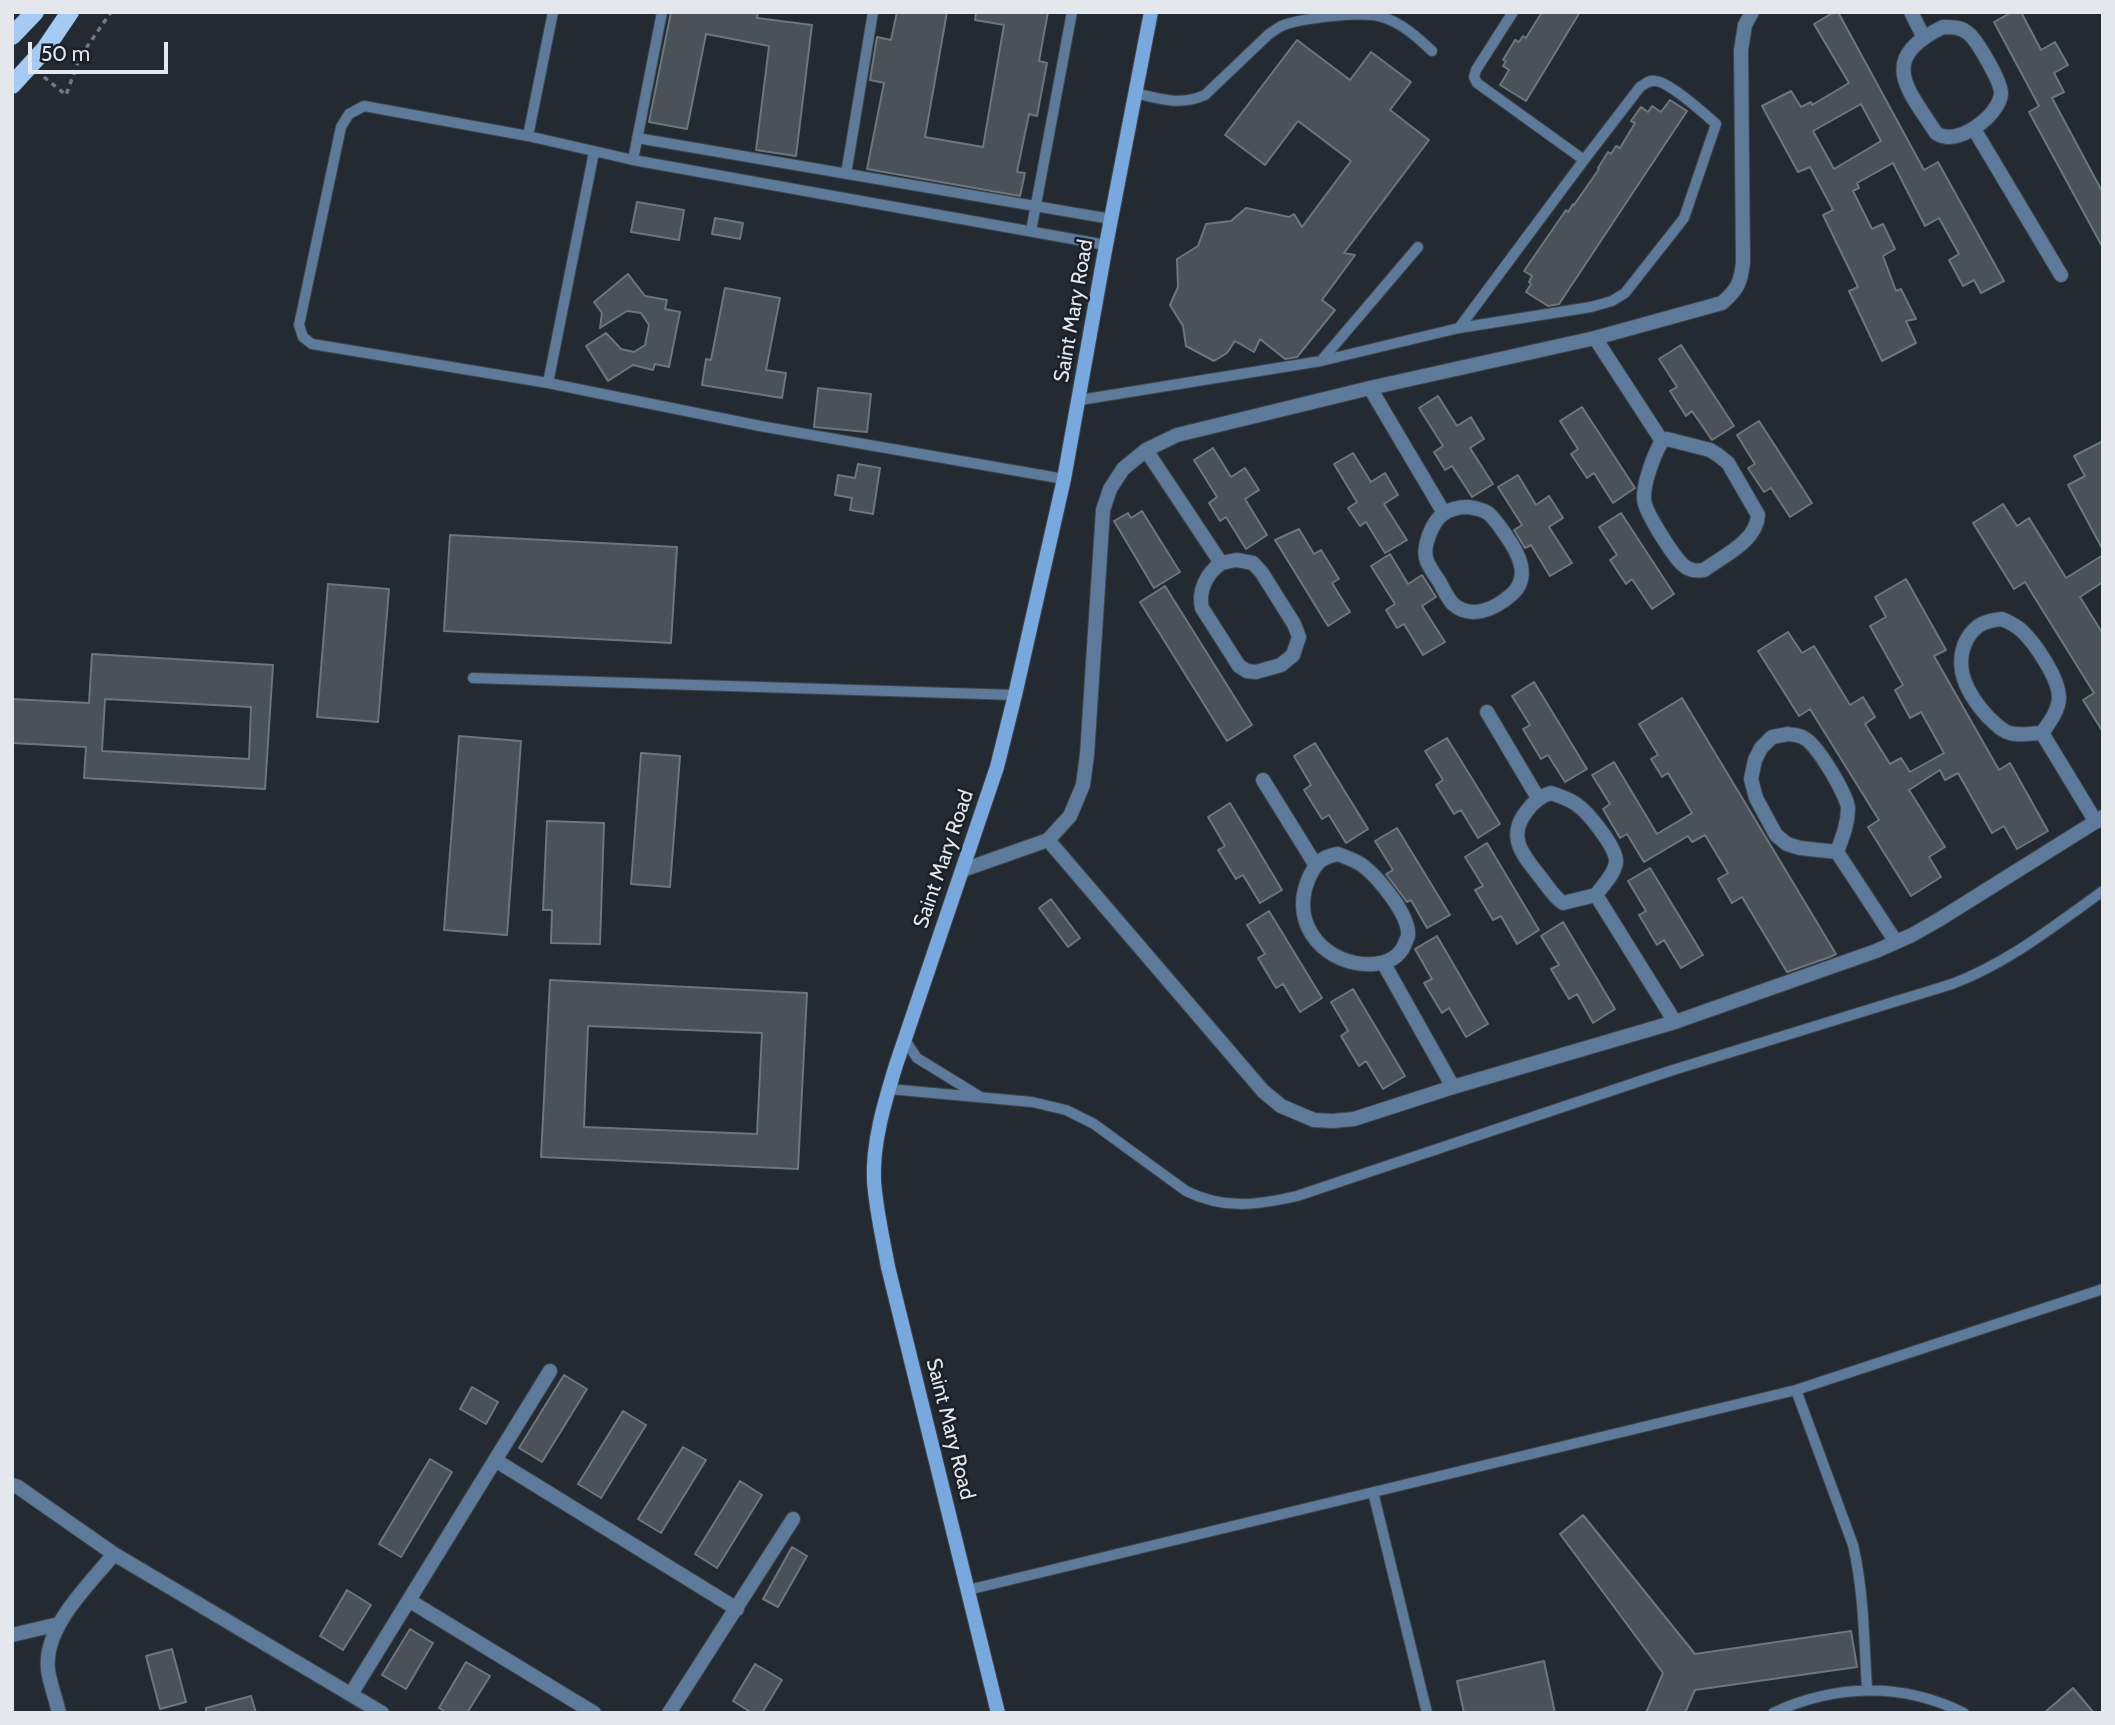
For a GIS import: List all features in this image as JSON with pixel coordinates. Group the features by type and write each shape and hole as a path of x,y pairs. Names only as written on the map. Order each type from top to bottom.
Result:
{"main road":[{"path":"12,36 35,12"},
{"path":"12,85 45,49 70,12"}],"street":[{"name":"Saint Mary Road","path":"998,1713 888,1267 877,1211 874,1179 876,1147 888,1090 997,767 1015,695 1080,400 1106,245 1151,12"},
{"path":"963,870 1048,840 1070,816 1083,785 1087,755 1103,510 1110,489 1123,469 1146,450 1177,435 1370,388 1595,338 1722,303 1735,291 1741,278 1743,261 1741,50 1745,25 1752,12"},
{"path":"1911,12 1923,36"},
{"path":"1943,27 1956,27 1975,40 2001,87 2001,95 1987,118 1975,129 1949,139 1943,138 1936,133 1906,87 1903,67 1906,57 1923,36 1943,27"},
{"path":"1975,129 2061,275"},
{"path":"1595,338 1662,441"},
{"path":"1370,388 1444,513"},
{"path":"1662,441 1674,441 1710,450 1718,455 1728,463 1756,510 1758,524 1750,536 1704,570 1695,571 1681,564 1647,513 1643,502 1644,489 1662,441"},
{"path":"1146,450 1221,563"},
{"path":"1468,507 1486,512 1518,554 1522,579 1514,593 1499,605 1488,610 1464,610 1452,603 1427,562 1427,544 1444,513 1468,507"},
{"path":"1237,560 1253,563 1294,624 1299,637 1293,655 1281,666 1256,672 1239,666 1202,608 1200,598 1203,584 1221,563 1237,560"},
{"path":"2002,619 2012,624 2022,631 2043,657 2057,686 2059,699 2054,714 2042,733 2008,733 1998,727 1978,706 1967,688 1960,662 1963,646 1978,624 2002,619"},
{"path":"1487,712 1538,798"},
{"path":"1048,840 1256,1084 1281,1106 1314,1120 1354,1119 1675,1022 1896,942 1940,919 2099,820 2042,733"},
{"path":"1788,734 1805,738 1815,748 1844,793 1848,806 1847,821 1837,852 1800,848 1787,844 1776,835 1756,798 1751,779 1761,748 1772,737 1788,734"},
{"path":"1263,780 1315,864"},
{"path":"1551,793 1569,799 1588,814 1605,838 1616,861 1613,871 1596,895 1563,903 1524,856 1516,836 1517,826 1538,798 1551,793"},
{"path":"1837,852 1896,942"},
{"path":"1338,854 1361,864 1390,896 1404,918 1408,936 1400,953 1384,964 1364,965 1331,953 1318,943 1303,916 1302,902 1315,864 1325,856 1338,854"},
{"path":"1596,895 1675,1022"},
{"path":"1384,964 1453,1087"},
{"path":"351,1694 550,1371"},
{"path":"495,1460 737,1609"},
{"path":"12,1485 114,1553 382,1713"},
{"path":"669,1713 793,1519"},
{"path":"59,1713 48,1670 48,1653 52,1640 59,1623 114,1553"},
{"path":"410,1601 594,1713"},
{"path":"12,1635 59,1623"}],"lane":[{"path":"528,136 553,12"},
{"path":"633,160 662,12"},
{"path":"846,174 873,12"},
{"path":"1031,231 1072,12"},
{"path":"1513,12 1474,77 1477,83 1584,160"},
{"path":"1135,93 1169,102 1194,100 1205,95 1269,34 1281,26 1299,21 1358,15 1380,16 1399,24 1432,51"},
{"path":"1080,400 1321,361 1459,328 1591,307 1612,301 1625,293 1684,218 1716,124 1659,80 1648,81 1640,87 1459,328"},
{"path":"1064,479 761,426 548,383 312,344 303,337 299,325 341,127 349,114 364,106 528,136 633,160 1106,245"},
{"path":"637,138 1111,219"},
{"path":"548,383 594,152"},
{"path":"805,191 811,168"},
{"path":"1321,361 1418,247"},
{"path":"473,678 1015,695"},
{"path":"888,1090 1032,1102 1066,1110 1094,1124 1186,1191 1203,1200 1222,1204 1263,1203 1297,1196 1673,1070 1978,975 2016,953 2103,891"},
{"path":"905,1040 917,1058 981,1098"},
{"path":"968,1590 1796,1390 2103,1289"},
{"path":"1796,1390 1853,1545 1863,1602 1867,1689"},
{"path":"1373,1492 1427,1713"},
{"path":"1773,1713 1796,1702 1831,1693 1867,1689 1931,1699 1964,1713"}],"path":[{"path":"31,65 65,96 80,57 111,12"}],"building":[{"path":"671,12 758,12 757,18 812,25 796,156 756,150 769,46 706,34 687,129 649,122"},
{"path":"897,12 947,12 925,137 983,147 1004,25 975,20 976,12 1048,12 1039,61 1047,63 1037,116 1029,114 1017,172 1025,173 1020,196 867,169 884,83 870,80 877,37 891,40"},
{"path":"1542,12 1580,12 1526,101 1500,85 1509,70 1503,66 1506,61 1503,60 1515,40 1519,42 1523,36 1526,38"},
{"path":"1838,12 1924,170 1938,162 2004,281 1981,293 1974,280 1963,286 1949,260 1959,254 1939,218 1925,226 1893,163 1857,183 1859,188 1853,191 1872,229 1883,224 1895,249 1883,256 1896,291 1901,289 1916,319 1906,321 1916,343 1882,361 1849,291 1858,287 1823,215 1833,210 1810,167 1798,172 1762,106 1791,91 1801,107 1811,102 1812,105 1849,83 1814,24","holes":["1861,104 1881,141 1834,169 1813,131"]},
{"path":"2012,12 2021,12 2041,50 2055,42 2068,65 2054,73 2064,92 2052,98 2103,193 2103,248 2029,112 2039,106 1994,22"},
{"path":"1297,40 1350,80 1371,52 1411,82 1390,110 1429,140 1344,253 1355,255 1322,300 1335,310 1297,357 1285,359 1260,339 1254,352 1235,341 1227,353 1214,361 1186,346 1183,326 1170,305 1178,287 1177,259 1198,246 1206,224 1231,221 1246,208 1289,217 1294,214 1302,227 1351,161 1298,121 1265,165 1225,135"},
{"path":"1670,100 1687,111 1559,304 1548,306 1526,292 1532,276 1524,271 1566,210 1568,212 1574,205 1608,152 1611,154 1616,146 1620,148 1635,123 1631,121 1641,107 1648,112 1652,106 1661,112"},
{"path":"637,202 684,210 679,240 631,232"},
{"path":"715,218 743,223 740,239 712,234"},
{"path":"628,274 645,296 667,300 665,309 680,312 669,367 655,364 653,370 633,365 608,381 586,346 606,333 621,349 634,352 645,345 649,325 641,313 627,311 600,328 602,313 594,302"},
{"path":"725,288 780,298 766,370 786,373 782,398 702,385 706,359 711,360"},
{"path":"1681,345 1734,426 1712,440 1692,411 1686,416 1670,391 1677,387 1659,359"},
{"path":"818,388 871,394 867,432 814,427"},
{"path":"1438,396 1457,426 1471,417 1484,439 1470,448 1493,484 1472,497 1452,466 1445,470 1434,452 1443,446 1419,408"},
{"path":"1582,407 1635,488 1613,503 1594,473 1587,478 1571,454 1578,449 1560,421"},
{"path":"1759,421 1812,503 1790,517 1771,488 1764,492 1748,468 1755,464 1737,435"},
{"path":"2103,441 2103,550 2068,485 2085,476 2074,456"},
{"path":"1213,448 1231,477 1245,468 1259,490 1245,499 1267,535 1246,549 1226,517 1220,521 1209,503 1217,497 1194,460"},
{"path":"1353,453 1371,482 1385,473 1398,495 1384,504 1407,540 1385,553 1366,522 1360,526 1348,508 1357,502 1334,464"},
{"path":"858,464 880,468 873,514 850,510 852,498 835,495 838,475 855,478"},
{"path":"1518,475 1536,505 1549,496 1563,518 1549,527 1572,563 1550,576 1531,545 1525,548 1514,530 1522,525 1498,487"},
{"path":"2003,504 2017,526 2029,518 2066,578 2103,555 2103,582 2080,597 2103,634 2103,732 2083,700 2094,693 2025,582 2014,589 1973,523"},
{"path":"1142,511 1180,572 1154,588 1114,521 1128,513 1131,518"},
{"path":"1621,513 1674,594 1652,609 1632,579 1626,584 1610,560 1617,555 1599,527"},
{"path":"1299,529 1314,554 1321,550 1339,579 1332,583 1350,612 1328,626 1275,540"},
{"path":"450,535 677,547 671,643 444,631"},
{"path":"1390,554 1408,584 1422,575 1436,597 1422,606 1445,642 1423,655 1404,624 1397,628 1386,610 1395,604 1371,566"},
{"path":"1906,579 1946,650 1934,656 1999,770 2010,763 2048,831 2017,849 2004,826 1992,833 1958,773 1945,780 1940,770 1909,790 1945,847 1929,857 1941,877 1911,896 1868,827 1879,820 1810,709 1799,716 1758,651 1788,632 1802,653 1814,646 1850,705 1863,697 1875,717 1865,724 1890,764 1901,758 1910,772 1944,753 1921,712 1910,718 1895,690 1903,685 1870,626 1886,617 1875,597"},
{"path":"328,584 389,589 378,722 317,717"},
{"path":"1165,586 1252,725 1227,741 1140,602"},
{"path":"92,654 273,665 265,789 84,778 86,747 12,743 12,699 89,703","holes":["105,699 251,707 249,759 102,751"]},
{"path":"1534,682 1587,769 1565,782 1548,755 1541,759 1523,729 1530,725 1512,696"},
{"path":"1682,698 1836,954 1787,972 1742,897 1732,903 1718,879 1728,873 1705,835 1692,842 1688,836 1644,862 1627,834 1620,838 1603,809 1610,804 1592,775 1614,762 1657,834 1692,813 1668,773 1662,777 1651,759 1658,755 1639,724"},
{"path":"459,736 521,741 507,935 444,930"},
{"path":"1447,738 1500,824 1478,838 1461,810 1454,814 1436,785 1443,780 1425,751"},
{"path":"1315,743 1368,829 1346,843 1329,815 1322,819 1304,790 1311,785 1294,756"},
{"path":"641,753 680,756 670,887 631,884"},
{"path":"1230,803 1282,890 1260,903 1243,875 1236,879 1218,850 1225,846 1208,817"},
{"path":"547,821 604,823 600,944 551,943 552,910 543,910"},
{"path":"1397,828 1450,915 1427,928 1411,900 1407,902 1386,874 1393,870 1375,841"},
{"path":"1487,843 1539,930 1517,944 1501,916 1493,920 1475,890 1483,886 1465,857"},
{"path":"1650,868 1703,955 1681,968 1664,940 1657,945 1639,915 1646,911 1628,881"},
{"path":"1051,899 1080,938 1068,947 1039,908"},
{"path":"1269,911 1322,998 1300,1012 1283,984 1276,988 1258,958 1265,954 1247,925"},
{"path":"1563,922 1615,1009 1593,1023 1577,994 1569,999 1551,969 1559,965 1541,936"},
{"path":"1437,936 1488,1024 1466,1037 1449,1008 1442,1013 1424,983 1432,979 1415,949"},
{"path":"550,980 807,993 798,1169 541,1157","holes":["588,1026 762,1033 757,1134 584,1127"]},
{"path":"1353,989 1405,1076 1383,1089 1366,1061 1359,1066 1341,1036 1348,1031 1331,1002"},
{"path":"564,1375 587,1389 542,1462 519,1448"},
{"path":"472,1387 498,1402 486,1424 460,1409"},
{"path":"623,1411 646,1425 601,1498 578,1484"},
{"path":"683,1447 706,1460 661,1533 638,1519"},
{"path":"430,1459 452,1472 401,1557 379,1544"},
{"path":"740,1481 762,1495 717,1568 695,1554"},
{"path":"1583,1515 1695,1654 1851,1631 1857,1667 1695,1690 1685,1713 1646,1713 1663,1673 1560,1534"},
{"path":"792,1547 807,1556 778,1607 763,1599"},
{"path":"347,1590 371,1605 343,1650 320,1636"},
{"path":"410,1629 433,1643 406,1689 382,1675"},
{"path":"172,1649 186,1702 160,1709 146,1656"},
{"path":"1544,1661 1555,1713 1464,1713 1457,1681"},
{"path":"466,1662 490,1676 467,1713 447,1713 439,1708"},
{"path":"755,1664 782,1680 762,1713 752,1713 733,1701"},
{"path":"2073,1688 2094,1713 2044,1713"},
{"path":"251,1696 256,1713 206,1713 206,1708"}]}
